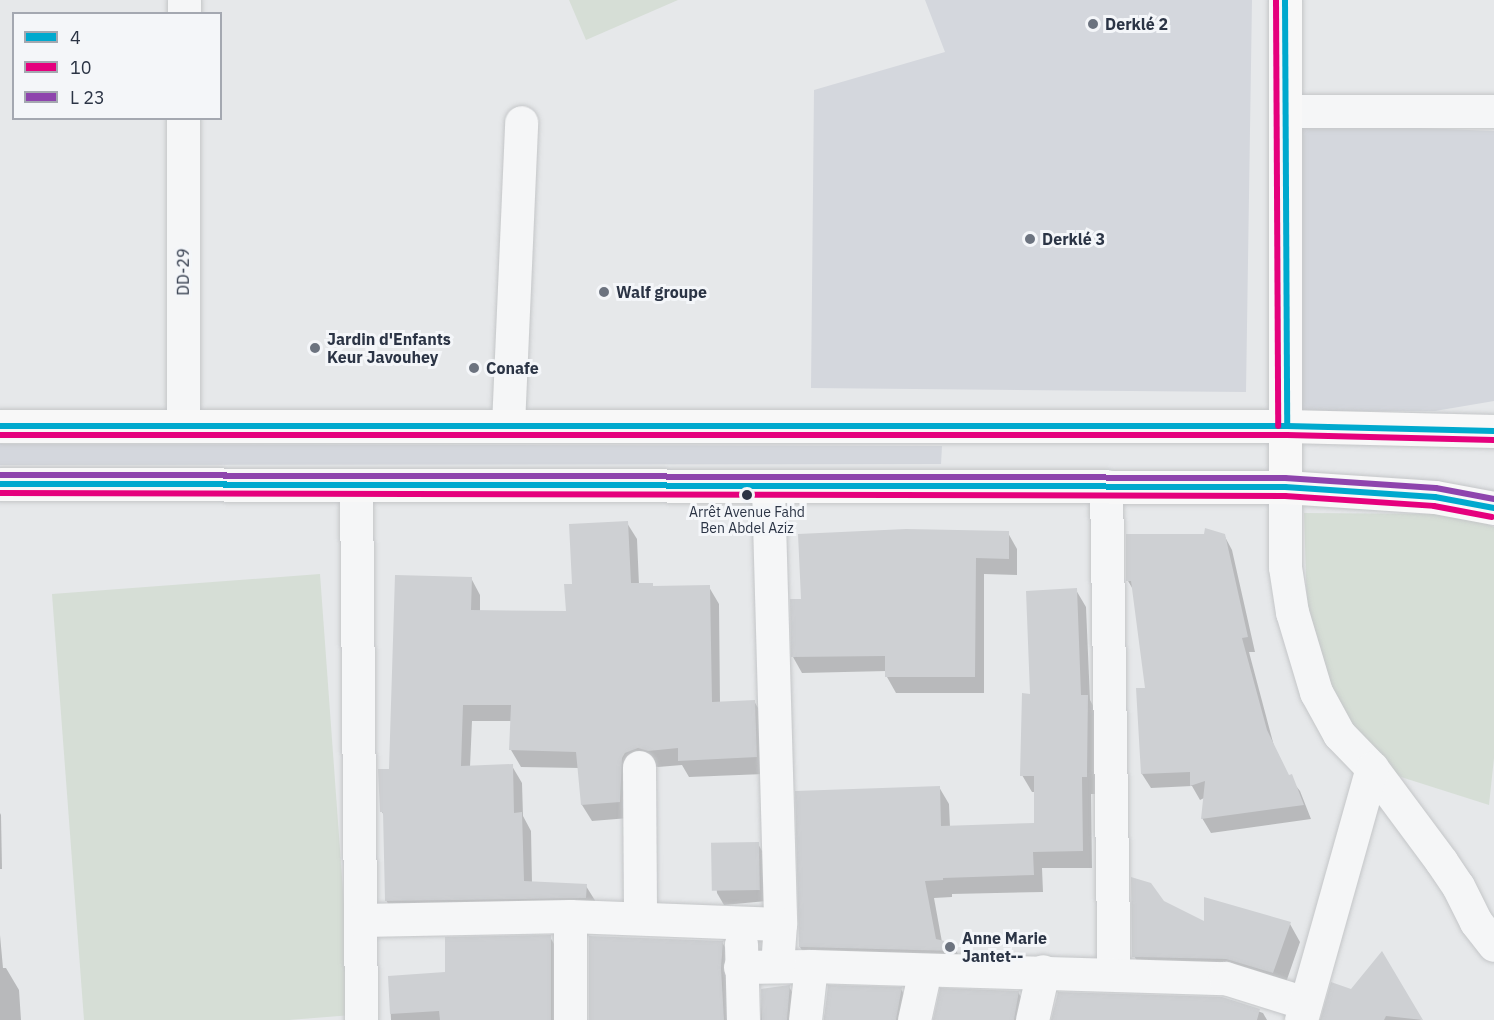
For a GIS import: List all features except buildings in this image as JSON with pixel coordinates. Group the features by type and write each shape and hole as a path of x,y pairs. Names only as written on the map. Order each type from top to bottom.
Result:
{"main road":[{"path":"1285,0 1287,426 1285,487"},
{"path":"0,426 1287,426 1494,431"},
{"path":"0,484 356,487 1285,487 1435,497 1494,508"}],"street":[{"path":"1285,111 1494,111"},
{"name":"DD-29","path":"183,120 183,425"},
{"path":"508,425 521,122"},
{"path":"768,486 780,924 777,966"},
{"path":"1106,486 1114,973"},
{"path":"356,487 361,1020"},
{"path":"1285,487 1285,567 1292,612 1316,692 1339,734 1372,768 1446,869 1476,922 1494,945"},
{"path":"639,766 640,918"},
{"path":"740,967 811,966 1043,971 1225,978 1303,1012 1372,768"},
{"path":"361,920 570,916 780,924"},
{"path":"570,916 570,1020"},
{"path":"741,924 740,967 743,1020"},
{"path":"805,1020 811,966"},
{"path":"915,1020 925,970"},
{"path":"1032,1020 1043,971"}],"shaded area":[{"path":"569,0 678,0 586,40"},
{"name":"Derklé 3","path":"925,0 1252,0 1246,392 811,388 814,90 945,52"},
{"path":"1300,123 1494,131 1494,401 1435,411 1298,411"},
{"path":"0,444 942,446 941,464 0,465"},
{"path":"1304,513 1446,514 1477,520 1494,527 1494,758 1489,805 1401,777 1367,756 1346,737 1307,609"},
{"path":"320,574 352,1015 289,1020 84,1020 52,594"}],"transit line":[{"name":"10","path":"1276,0 1278,426"},
{"name":"4","path":"1285,0 1287,426"},
{"name":"4","path":"0,426 1287,426 1494,431"},
{"name":"10","path":"0,435 1287,435 1494,440"},
{"path":"0,475 1285,478 1436,488 1494,499"},
{"name":"4","path":"0,484 1285,487 1435,497 1494,508"},
{"name":"10","path":"0,493 1285,496 1434,506 1492,517"}],"place":[{"name":"Derklé 2","path":"1093,24"},
{"name":"Derklé 3","path":"1030,239"},
{"name":"Walf groupe","path":"604,292"},
{"name":"Jardin d'Enfants Keur Javouhey","path":"315,348"},
{"name":"Conafe","path":"474,368"},
{"name":"Arrêt Avenue Fahd Ben Abdel Aziz","path":"747,495"},
{"name":"Anne Marie Jantet--","path":"950,947"}]}
